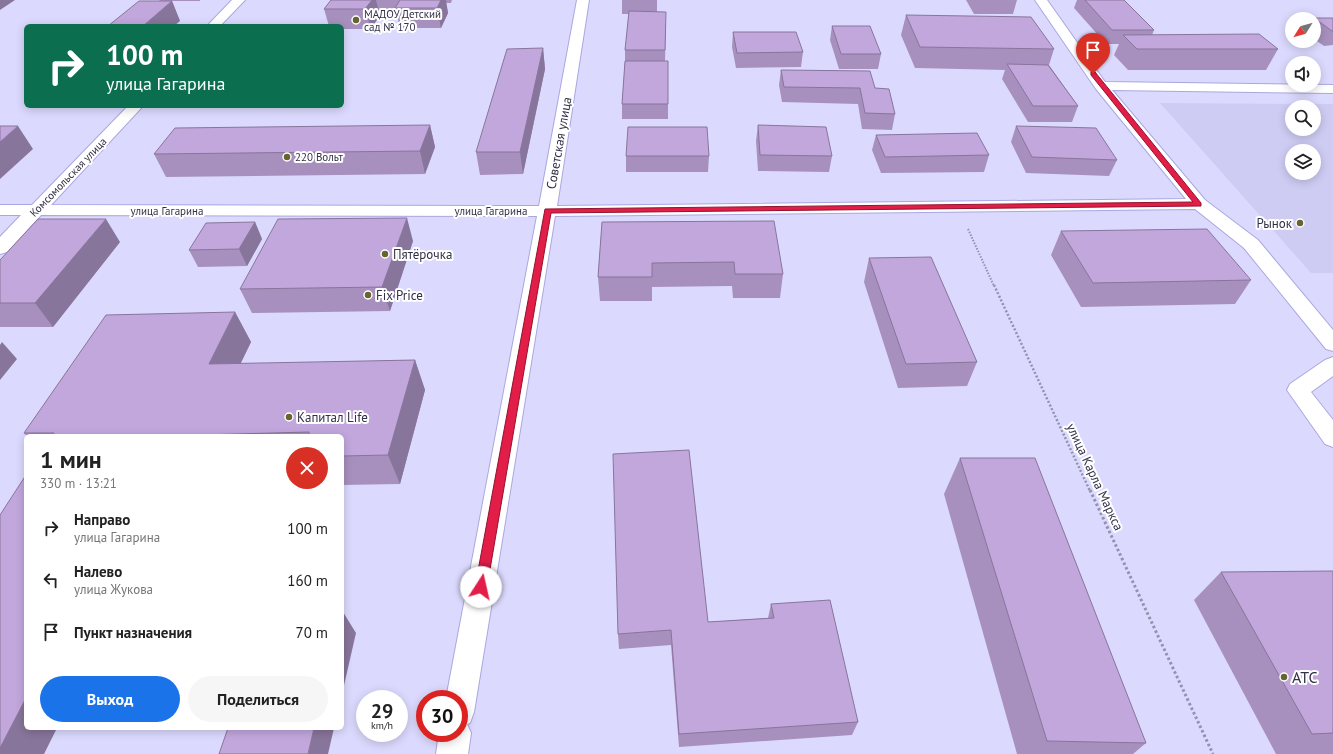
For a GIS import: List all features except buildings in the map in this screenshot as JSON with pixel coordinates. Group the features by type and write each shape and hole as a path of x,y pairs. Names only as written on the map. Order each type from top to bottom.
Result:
{"street":[{"path":"216,24 239,0"},
{"name":"Советская улица","path":"463,690 583,0"},
{"path":"1041,0 1101,86 1199,204 1252,244 1333,344"},
{"path":"1101,86 1333,89"},
{"name":"Комсомольская улица","path":"0,248 134,108"},
{"name":"улица Гагарина","path":"0,210 547,211 958,208 1199,204"},
{"path":"1333,365 1298,390 1333,438"},
{"path":"452,754 454,742"}],"path":[{"name":"улица Карла Маркса","path":"958,208 1213,754"}],"shaded area":[{"name":"Рынок","path":"1160,103 1285,104 1285,136 1321,136 1321,104 1333,104 1333,273 1311,273"}],"place":[{"name":"МАДОУ Детский сад № 170","path":"356,20"},
{"name":"220 Вольт","path":"287,157"},
{"name":"Рынок","path":"1300,223"},
{"name":"Пятёрочка","path":"385,254"},
{"name":"Fix Price","path":"368,295"},
{"name":"Капитал Life","path":"289,417"},
{"name":"АТС","path":"1284,677"}],"route":[{"path":"481,587 547,211 958,208 1199,204 1101,86 1093,74"}]}
